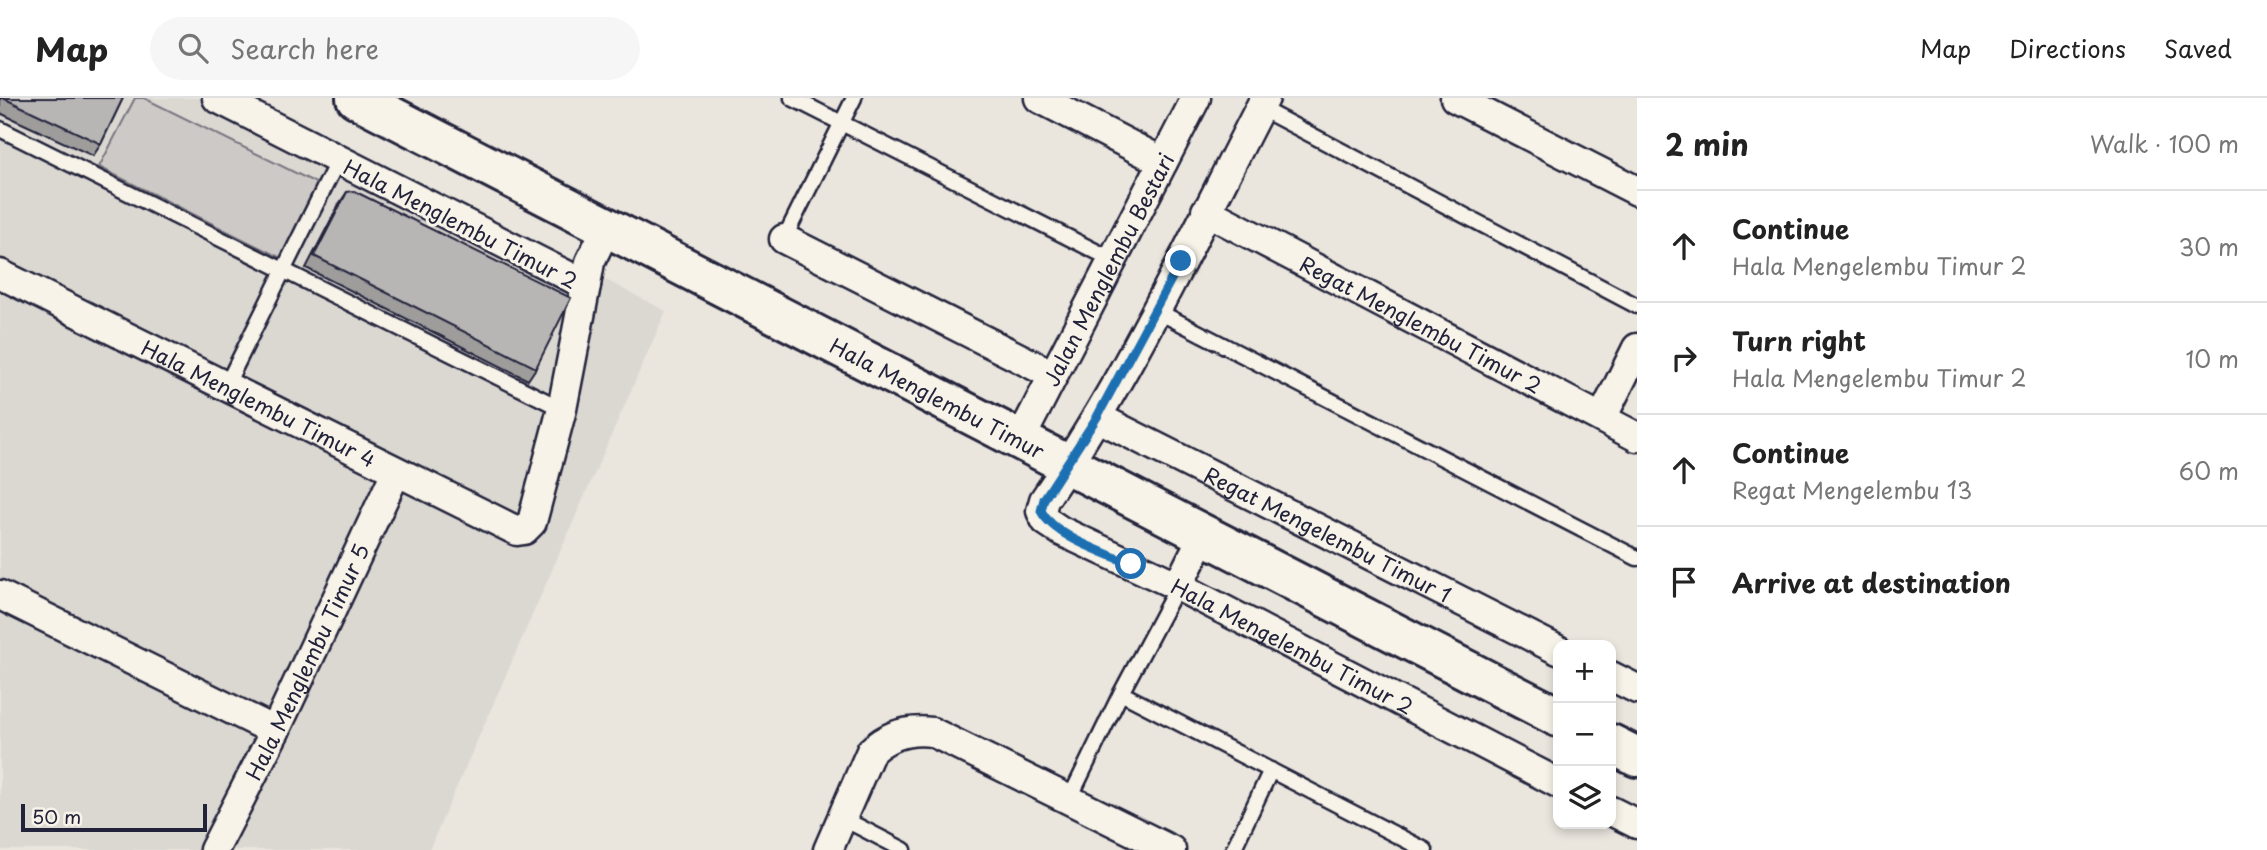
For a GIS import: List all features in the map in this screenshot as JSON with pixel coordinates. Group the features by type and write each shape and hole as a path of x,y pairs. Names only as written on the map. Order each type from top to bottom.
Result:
{"street":[{"name":"Hala Menglembu Timur 2","path":"217,98 586,285 562,409 532,522 524,530 517,531"},
{"name":"Hala Menglembu Timur","path":"356,98 1553,714"},
{"path":"1039,98 1163,162"},
{"name":"Jalan Menglembu Bestari","path":"1020,440 1196,98"},
{"path":"1455,98 1637,191"},
{"path":"1068,464 1097,417 1155,310 1262,103"},
{"name":"Regat Menglembu Timur 2","path":"1206,211 1637,436"},
{"path":"586,285 590,262 607,227"},
{"path":"784,239 1053,375"},
{"name":"Hala Menglembu Timur 4","path":"0,274 517,531"},
{"path":"1602,418 1637,348"},
{"name":"Regat Mengelembu Timur 1","path":"1097,417 1553,647"},
{"name":"Hala Mengelembu Timur 2","path":"1068,464 1044,499 1041,511 1046,521 1060,531 1178,586 1553,780"},
{"name":"Hala Menglembu Timur 5","path":"214,850 275,731 396,472"},
{"path":"1178,586 1203,536"},
{"path":"0,594 275,731"},
{"path":"1616,678 1637,689"},
{"path":"828,850 871,751 882,741 920,730 932,732 1171,850"},
{"path":"1616,746 1637,757"},
{"path":"1616,814 1637,824"}],"lane":[{"path":"792,98 1113,260"},
{"path":"784,239 854,98"},
{"path":"1262,103 1637,306"},
{"path":"0,129 562,409"},
{"path":"225,388 338,160"},
{"path":"1155,310 1637,558"},
{"path":"1069,800 1121,692 1178,586"},
{"path":"1121,692 1425,850"},
{"path":"1233,850 1271,770"},
{"path":"842,818 904,850"}],"shaded area":[{"path":"0,98 253,98 666,311 429,850 0,850"},
{"path":"135,98 144,98 320,185 285,260 99,167"}],"building":[{"path":"3,98 123,98 101,144"},
{"path":"354,191 571,298 536,368 314,256 347,192"}],"route":[{"path":"1131,564 1060,531 1046,521 1041,511 1044,499 1097,417 1181,261"}]}
